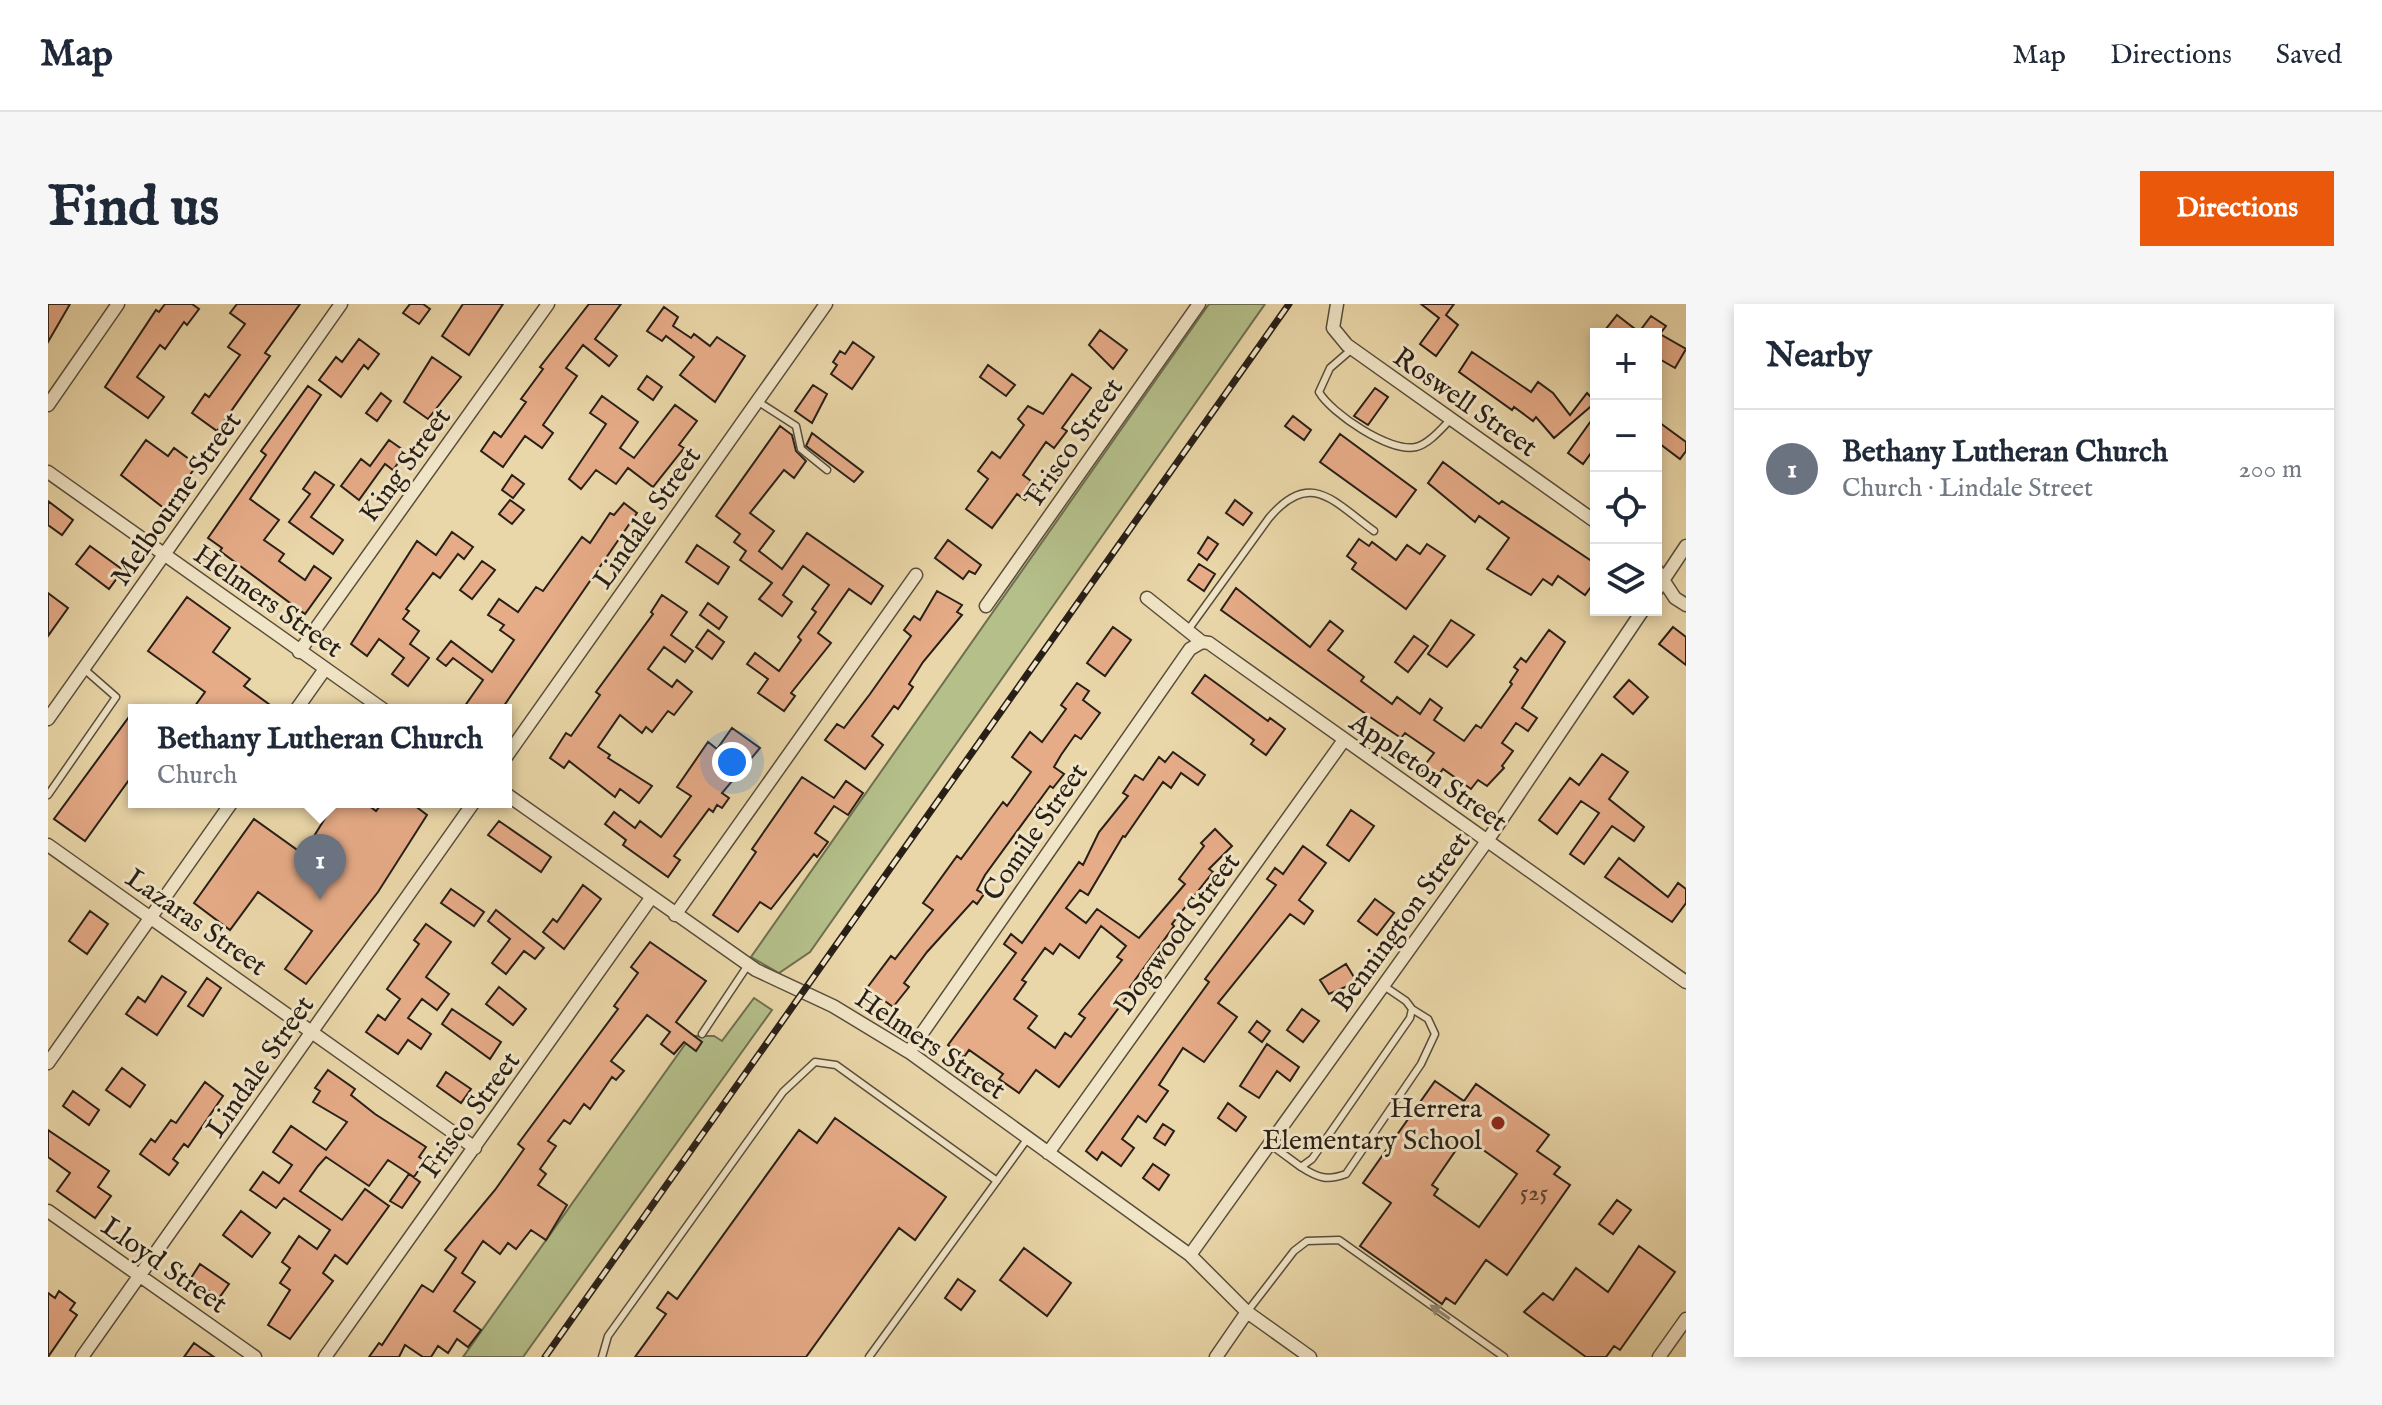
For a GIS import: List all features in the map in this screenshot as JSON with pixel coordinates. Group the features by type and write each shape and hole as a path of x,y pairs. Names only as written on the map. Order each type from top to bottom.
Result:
{"street":[{"path":"48,405 118,304"},
{"name":"Melbourne Street","path":"48,719 341,304"},
{"name":"King Street","path":"299,652 548,304"},
{"name":"Lindale Street","path":"512,748 826,304"},
{"name":"Frisco Street","path":"986,606 1199,304"},
{"name":"Roswell Street","path":"1337,304 1333,328 1352,349 1590,518"},
{"name":"Helmers Street","path":"48,472 375,704"},
{"path":"1662,575 1686,546"},
{"path":"675,915 916,575"},
{"path":"1662,584 1686,605"},
{"name":"Appleton Street","path":"1147,598 1202,642 1209,643 1686,982"},
{"name":"Bennington Street","path":"1190,1255 1487,841 1639,616"},
{"name":"Comile Street","path":"909,1052 1190,649 1202,642"},
{"path":"300,704 325,669"},
{"name":"Dogwood Street","path":"1048,1153 1344,740"},
{"name":"Helmers Street","path":"512,798 748,965 833,1006 909,1052 1190,1255 1247,1312 1310,1357"},
{"path":"48,1063 228,808"},
{"name":"Lindale Street","path":"82,1357 470,808"},
{"name":"Lazaras Street","path":"48,845 475,1148"},
{"name":"Frisco Street","path":"325,1357 651,898"},
{"name":"Lloyd Street","path":"48,1211 255,1357"},
{"path":"1216,1357 1247,1312"},
{"path":"1659,1357 1686,1319"}],"lane":[{"path":"1352,349 1322,379 1319,392 1327,405 1380,439 1403,446 1415,447 1426,441 1451,419"},
{"path":"757,401 796,426 801,449 827,470"},
{"path":"1188,630 1269,518 1282,502 1299,491 1314,491 1330,499 1374,531"},
{"path":"48,795 116,697 84,669"},
{"path":"702,1034 748,965"},
{"path":"1270,1145 1318,1178 1331,1179 1346,1174 1421,1064 1435,1034 1428,1019 1384,986"},
{"path":"1301,1167 1321,1146 1410,1018 1412,1009"},
{"path":"602,1357 608,1336 783,1092 815,1062 836,1065 997,1181"},
{"path":"869,1357 1028,1138"},
{"path":"1247,1312 1294,1251 1307,1241 1339,1240 1504,1357"}],"green space":[{"path":"1209,304 1265,304 810,952 779,973 751,957"},
{"path":"754,998 772,1010 523,1357 463,1357 691,1036 714,1036 722,1041"}],"building":[{"path":"48,304 70,304 48,342"},
{"path":"165,304 192,304 199,309 187,325 184,322 165,349 160,345 137,377 164,397 148,418 105,387 156,310 159,312"},
{"path":"237,304 300,304 265,353 270,356 217,431 192,413 205,394 209,397 240,355 228,347 245,324 230,313"},
{"path":"410,304 423,304 430,309 419,324 403,313"},
{"path":"463,304 503,304 469,355 442,336"},
{"path":"589,304 621,304 595,339 617,356 609,366 583,345 566,368 577,376 543,425 553,433 542,448 525,436 503,467 481,451 494,432 501,437 526,402 521,399 543,369 540,367"},
{"path":"1421,304 1454,304 1446,315 1458,325 1436,356 1420,344 1439,318"},
{"path":"664,307 678,317 673,326 691,338 694,334 710,346 717,337 745,356 715,402 680,375 694,357 666,336 662,341 647,331"},
{"path":"1617,315 1634,328 1607,328"},
{"path":"1651,316 1666,326 1662,331 1662,328 1642,328"},
{"path":"1100,330 1127,350 1113,369 1089,345"},
{"path":"1662,335 1686,349 1675,368 1662,360"},
{"path":"359,339 379,354 368,369 364,365 341,397 319,380 336,357 342,362"},
{"path":"853,342 874,357 852,389 831,374 837,365 833,362 840,351 845,354"},
{"path":"1472,352 1531,392 1538,382 1553,393 1570,415 1587,393 1590,407 1554,438 1536,417 1533,421 1514,407 1512,410 1459,372"},
{"path":"432,357 461,377 428,419 404,402"},
{"path":"988,365 1015,385 1006,396 980,377"},
{"path":"1072,374 1091,388 1062,428 1067,431 1054,448 1046,442 1023,475 1031,481 1028,485 1033,489 1025,500 1017,494 992,528 966,509 988,479 978,471 992,452 1000,458 1024,425 1018,419 1028,406 1043,414"},
{"path":"647,376 662,387 653,400 638,389"},
{"path":"813,385 827,394 812,423 795,411"},
{"path":"308,386 321,395 250,499 279,520 264,540 284,554 279,561 305,580 314,566 331,578 305,614 220,551 222,548 208,538 266,455 261,451"},
{"path":"1375,388 1388,397 1368,425 1354,416"},
{"path":"381,393 391,401 377,421 366,413"},
{"path":"602,396 638,422 620,448 634,458 675,405 697,421 679,445 684,448 653,487 628,468 616,484 596,470 581,489 569,479 606,424 590,413"},
{"path":"1293,416 1311,430 1304,440 1285,426"},
{"path":"1590,422 1590,454 1583,464 1568,453"},
{"path":"1662,424 1686,442 1686,451 1680,459 1662,446"},
{"path":"780,426 792,435 796,451 806,461 794,478 784,470 750,513 774,531 759,551 782,569 807,533 883,586 871,604 849,589 818,633 831,643 791,693 795,696 784,711 758,693 768,679 747,664 755,653 779,671 801,640 798,637 816,612 812,609 829,585 803,566 783,595 792,602 782,616 759,599 772,583 740,560 746,551 734,542 740,534 716,516"},
{"path":"812,433 863,472 854,482 806,446"},
{"path":"1340,434 1416,490 1396,517 1320,462"},
{"path":"146,440 168,456 174,448 197,465 165,509 121,475"},
{"path":"389,440 406,452 393,470 385,464 359,500 341,486 361,459 370,466"},
{"path":"1443,462 1499,504 1502,501 1590,560 1590,588 1585,595 1558,576 1552,585 1543,579 1531,595 1487,569 1509,538 1479,516 1475,522 1428,483"},
{"path":"315,472 334,485 311,517 343,540 333,554 289,522 310,494 303,489"},
{"path":"512,475 524,484 513,498 502,490"},
{"path":"510,500 524,510 512,524 499,514"},
{"path":"1235,500 1252,513 1243,525 1226,513"},
{"path":"48,501 73,520 62,535 48,525"},
{"path":"624,503 637,513 505,704 466,704 483,680 453,658 446,666 437,659 451,641 492,672 514,640 500,630 504,625 488,615 499,599 518,612 536,587 543,591 582,537 590,543 610,513 614,515"},
{"path":"452,532 473,547 464,559 458,554 440,578 433,573 406,609 409,611 403,619 419,631 410,644 429,658 408,686 392,674 404,658 379,639 367,656 351,644 417,541 436,555"},
{"path":"1208,537 1218,544 1207,560 1198,553"},
{"path":"1359,539 1369,546 1372,542 1396,560 1407,545 1420,554 1427,544 1445,556 1406,609 1352,569 1356,563 1347,556"},
{"path":"948,540 981,565 975,574 969,571 963,579 935,558"},
{"path":"697,545 729,567 718,584 686,562"},
{"path":"90,546 123,570 109,589 76,564"},
{"path":"482,561 495,570 472,599 460,590"},
{"path":"1199,564 1215,574 1204,591 1188,580"},
{"path":"1236,588 1310,647 1330,621 1343,631 1328,650 1364,677 1361,681 1392,704 1397,697 1420,714 1430,699 1442,708 1434,720 1464,741 1476,725 1481,728 1512,684 1510,682 1518,670 1514,667 1521,658 1526,662 1549,630 1565,642 1522,708 1537,718 1528,731 1516,723 1502,743 1513,751 1502,766 1504,768 1487,786 1478,780 1471,789 1443,769 1435,780 1421,770 1434,753 1405,733 1401,738 1221,610"},
{"path":"937,591 962,605 957,612 962,615 923,662 909,684 913,687 898,709 894,706 872,736 883,745 865,769 825,740 837,724 844,728 870,694 911,636 904,630 914,616 920,620"},
{"path":"48,593 68,608 48,636"},
{"path":"662,595 687,612 671,635 693,651 685,662 664,647 648,669 672,687 677,680 692,692 674,715 668,711 652,732 646,727 642,733 620,715 598,747 610,755 608,758 652,786 639,803 620,789 615,797 569,761 564,768 550,758 566,733 571,736 600,695 596,692 653,614 651,612"},
{"path":"187,597 230,628 213,652 250,679 244,686 269,704 196,704 205,692 148,651"},
{"path":"708,603 727,617 719,629 700,615"},
{"path":"1451,620 1474,635 1447,667 1428,654"},
{"path":"1113,627 1131,640 1105,676 1087,663"},
{"path":"1673,627 1686,637 1686,665 1659,644"},
{"path":"708,630 724,642 712,659 696,647"},
{"path":"1414,636 1428,646 1408,672 1395,662"},
{"path":"1205,675 1268,721 1270,718 1285,729 1266,755 1251,744 1254,740 1192,693"},
{"path":"1629,680 1648,697 1633,714 1614,697"},
{"path":"1077,683 1089,691 1083,700 1100,713 1081,739 1075,735 1061,755 1054,767 1064,774 1053,788 1050,786 985,875 977,890 984,894 977,904 973,901 927,952 904,983 909,987 893,1007 867,988 891,956 895,959 933,910 923,903 957,856 961,859 1003,802 1007,806 1031,772 1012,757 1030,732 1042,742 1066,709 1061,705"},
{"path":"128,718 128,781 85,841 54,819"},
{"path":"732,728 760,748 722,793 729,798 722,808 717,805 713,812 709,809 674,856 680,860 668,877 623,845 626,840 605,824 614,812 635,828 640,821 661,837 691,796 677,787 708,742 717,749"},
{"path":"1173,752 1205,775 1198,785 1181,773 1171,788 1163,782 1123,836 1088,895 1080,890 1066,908 1086,923 1097,909 1139,938 1185,884 1179,879 1204,846 1201,843 1215,829 1232,846 1209,869 1213,872 1172,924 1174,926 1130,987 1133,989 1059,1087 1036,1070 1019,1093 999,1079 1003,1074 969,1050 964,1057 948,1045 1016,953 1004,944 1011,934 1022,943 1079,862 1083,865 1099,832 1128,796 1123,793 1135,775 1143,780 1159,757 1165,762","holes":["1101,926 1126,946 1117,957 1122,960 1079,1014 1085,1018 1071,1037 1065,1033 1055,1048 1028,1028 1037,1016 1014,999 1026,982 1022,980 1045,948 1053,954 1060,944 1079,958"]},
{"path":"1602,754 1628,772 1609,799 1644,827 1634,841 1612,826 1584,864 1570,854 1599,813 1581,801 1557,834 1539,820 1570,778 1579,785"},
{"path":"802,777 834,798 846,781 863,793 848,815 834,806 815,833 828,842 817,857 814,854 771,909 760,902 738,932 713,915 756,852 752,849"},
{"path":"331,808 372,808 376,811 378,808 418,808 427,815 378,892 306,984 285,969 312,931 258,892 230,930 194,903 254,819 303,854"},
{"path":"1351,810 1374,826 1349,861 1327,845"},
{"path":"499,821 551,857 541,872 488,835"},
{"path":"1303,846 1326,863 1299,900 1313,911 1304,924 1290,914 1218,1003 1237,1017 1204,1062 1183,1048 1159,1085 1168,1091 1146,1122 1138,1116 1122,1139 1134,1148 1121,1166 1102,1152 1097,1160 1086,1151 1209,982 1205,979 1276,885 1267,879 1275,868 1283,874"},
{"path":"1619,858 1668,897 1678,883 1686,889 1686,903 1672,922 1605,877"},
{"path":"583,885 601,899 564,949 543,932 553,919 557,922"},
{"path":"451,889 484,912 474,926 441,903"},
{"path":"1375,899 1394,913 1377,935 1358,921"},
{"path":"496,910 544,948 535,959 524,951 506,974 492,963 510,939 488,921"},
{"path":"90,911 108,924 87,954 69,941"},
{"path":"426,924 451,942 426,977 449,994 437,1010 422,999 408,1018 431,1034 421,1049 408,1040 398,1054 366,1032 378,1015 385,1020 400,999 387,989 419,944 414,940"},
{"path":"650,942 706,981 676,1022 702,1042 696,1051 684,1042 674,1054 661,1044 670,1032 647,1015 611,1061 624,1071 616,1080 612,1077 590,1109 584,1104 570,1124 564,1120 548,1141 556,1146 540,1169 546,1174 538,1185 567,1205 546,1240 531,1230 516,1249 508,1243 500,1254 483,1241 462,1273 475,1282 454,1311 481,1330 468,1347 457,1339 448,1353 438,1346 431,1357 423,1357 405,1345 399,1357 369,1357 379,1343 382,1345 422,1285 433,1292 456,1258 445,1250 495,1190 524,1149 518,1144 618,1009 614,1006 638,973 631,967"},
{"path":"1346,964 1357,982 1329,994 1320,980"},
{"path":"162,976 186,992 157,1035 126,1014 138,997 145,1002"},
{"path":"207,978 221,988 203,1016 188,1006"},
{"path":"499,987 526,1009 513,1025 486,1004"},
{"path":"452,1009 501,1042 490,1059 442,1024"},
{"path":"1302,1009 1319,1021 1303,1042 1287,1030"},
{"path":"1257,1021 1270,1031 1262,1042 1249,1032"},
{"path":"1267,1044 1299,1067 1290,1081 1277,1071 1259,1098 1240,1086"},
{"path":"122,1068 145,1085 130,1107 106,1090"},
{"path":"328,1070 355,1089 351,1095 375,1114 426,1147 419,1157 425,1161 414,1177 388,1160 369,1186 326,1157 318,1166 300,1191 342,1220 365,1189 389,1206 347,1264 335,1255 323,1273 333,1281 290,1339 268,1325 290,1290 280,1283 290,1268 282,1262 299,1236 317,1249 330,1230 284,1198 276,1208 250,1190 263,1172 279,1183 292,1165 273,1152 291,1126 326,1150 347,1122 313,1102 320,1091 315,1088"},
{"path":"446,1072 471,1089 461,1103 437,1086"},
{"path":"1435,1081 1464,1101 1476,1084 1549,1135 1537,1151 1560,1167 1554,1174 1570,1185 1507,1275 1486,1260 1455,1304 1446,1298 1442,1304 1360,1246 1391,1203 1363,1183","holes":["1465,1137 1517,1174 1479,1227 1434,1195 1438,1189 1432,1185"]},
{"path":"205,1082 223,1096 188,1147 184,1144 173,1159 178,1163 169,1175 140,1154 151,1139 155,1142 171,1120 176,1123"},
{"path":"73,1091 99,1110 89,1125 63,1106"},
{"path":"1228,1103 1246,1117 1236,1131 1218,1118"},
{"path":"835,1118 946,1197 915,1240 899,1228 806,1357 635,1357 666,1314 657,1308 668,1292 677,1299 799,1130 817,1143"},
{"path":"1163,1124 1174,1131 1165,1145 1154,1138"},
{"path":"48,1130 109,1171 98,1187 111,1196 95,1218 57,1191 70,1173 48,1157"},
{"path":"1153,1164 1169,1175 1159,1190 1143,1178"},
{"path":"409,1174 420,1182 402,1208 390,1201"},
{"path":"1617,1200 1631,1210 1613,1234 1599,1224"},
{"path":"241,1211 270,1233 252,1257 223,1235"},
{"path":"1639,1246 1675,1272 1620,1350 1614,1346 1606,1357 1586,1357 1524,1312 1543,1293 1553,1300 1576,1268 1608,1292"},
{"path":"1024,1248 1071,1283 1047,1316 1000,1280"},
{"path":"200,1264 229,1284 219,1298 191,1278"},
{"path":"958,1279 975,1291 961,1310 945,1298"},
{"path":"59,1291 75,1303 70,1310 77,1315 48,1357 48,1293 55,1298"},
{"path":"194,1343 214,1357 184,1357"}],"railway":[{"path":"545,1357 1289,304"}],"place":[{"name":"Bethany Lutheran Church","path":"320,900"},
{"name":"Herrera Elementary School","path":"1498,1123"}]}
